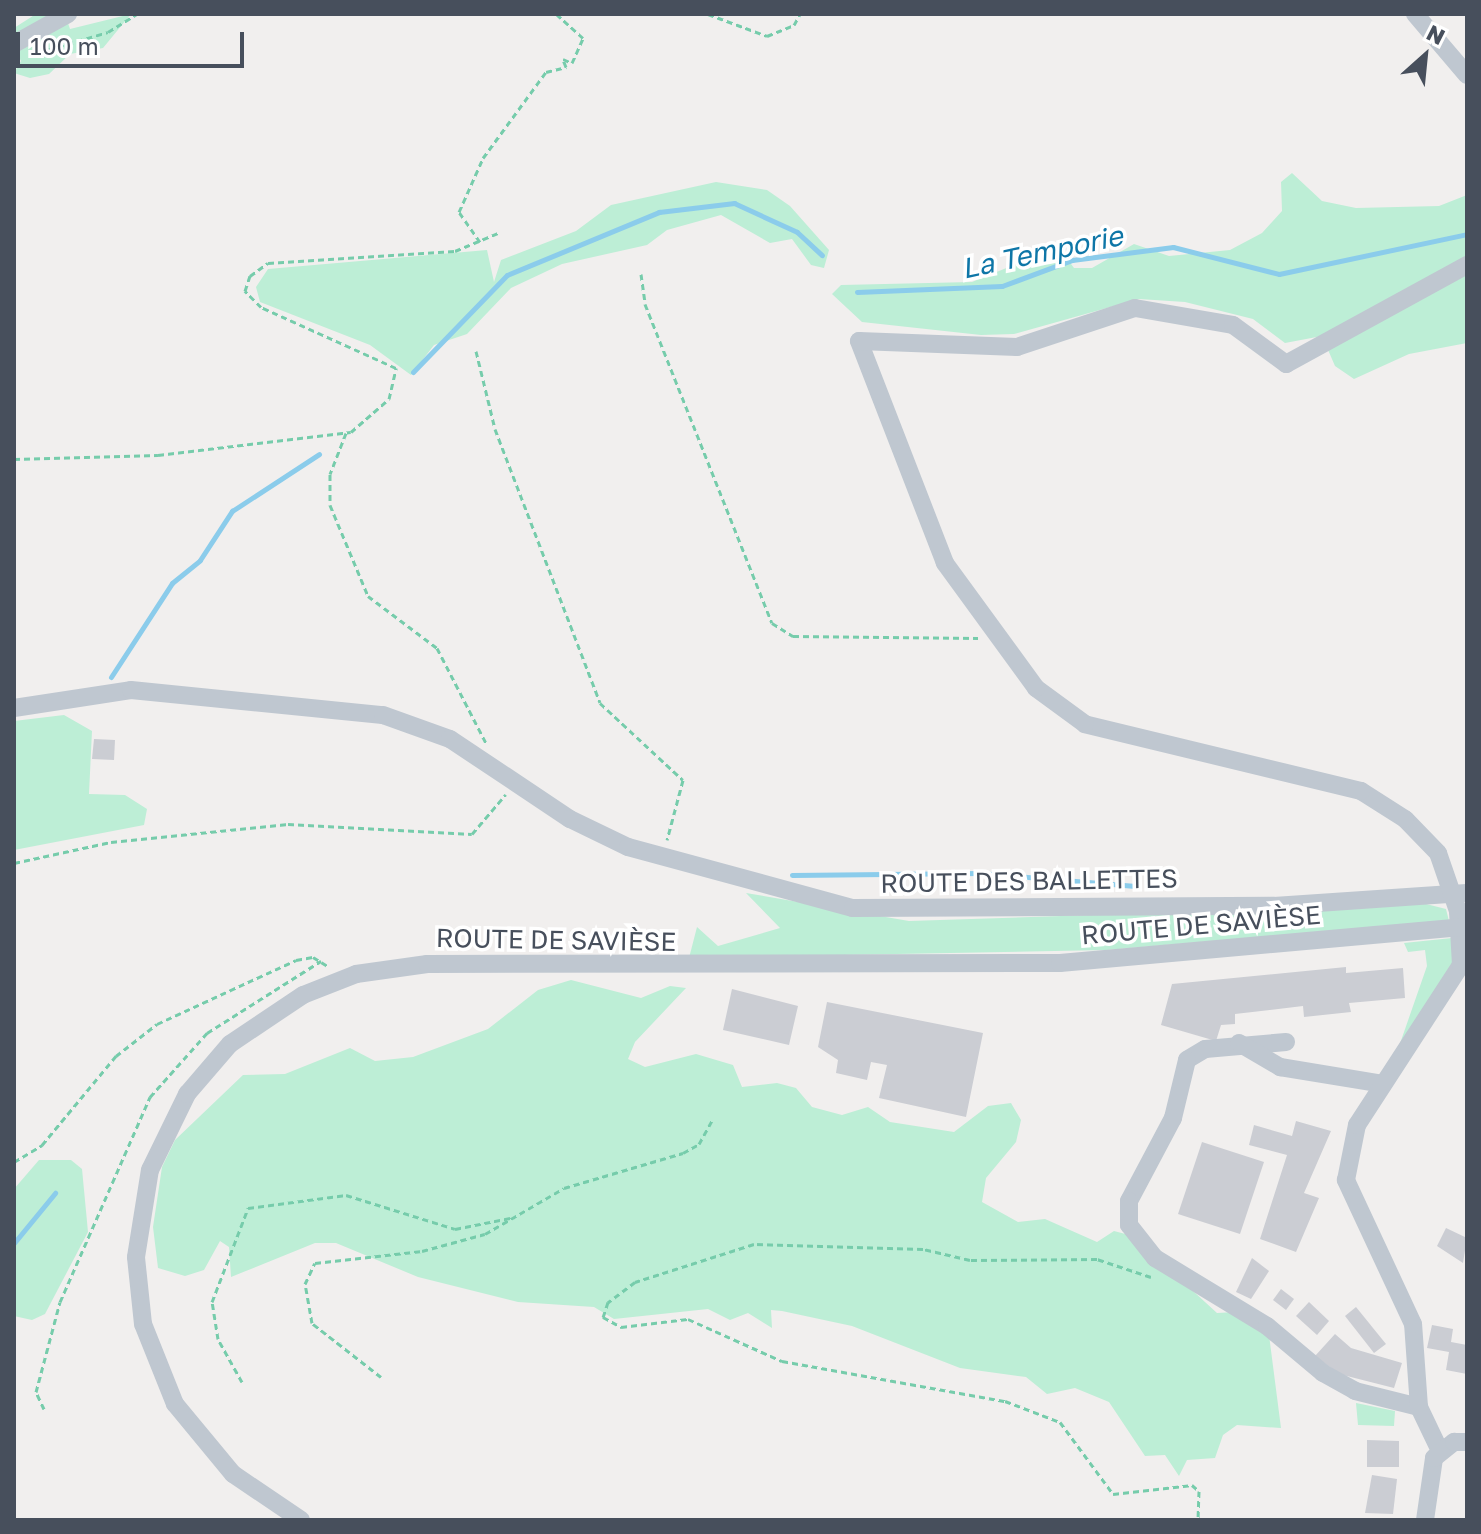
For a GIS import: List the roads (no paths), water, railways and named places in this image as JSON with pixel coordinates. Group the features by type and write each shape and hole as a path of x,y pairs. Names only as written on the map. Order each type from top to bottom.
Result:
{"street":[{"path":"14,44 68,14"},
{"path":"1415,14 1467,75"},
{"path":"1440,1451 1419,1407 1413,1324 1346,1180 1357,1125 1464,966 1462,914 1438,853 1405,819 1361,791 1085,724 1036,688 945,563 859,341 1017,347 1135,308 1233,325 1286,364 1467,265"},
{"name":"ROUTE DES BALLETTES","path":"14,708 131,690 300,704 409,722 484,761 594,832 662,858 819,902 900,913 1274,906 1462,914"},
{"name":"ROUTE DE SAVIÈSE","path":"301,1520 233,1474 175,1404 143,1324 136,1257 150,1170 187,1094 255,1024 337,980 427,964 1060,963 1462,914"},
{"path":"1286,1042 1239,1043 1187,1060 1173,1118 1129,1201 1129,1225 1155,1258 1267,1326 1323,1373 1355,1391 1419,1407"},
{"path":"1239,1043 1280,1067 1383,1084"},
{"path":"1425,1520 1429,1469 1440,1451 1467,1442"}],"waterway":[{"name":"La Temporie","path":"413,372 507,275 659,212 734,203 797,232 822,255"},
{"name":"La Temporie","path":"857,292 1002,286 1072,260 1173,247 1279,274 1467,234"},
{"name":"La Temporie","path":"111,677 172,583 200,560 232,511 319,454"},
{"path":"792,875 980,873 1135,886"},
{"path":"14,1243 55,1193"}]}
